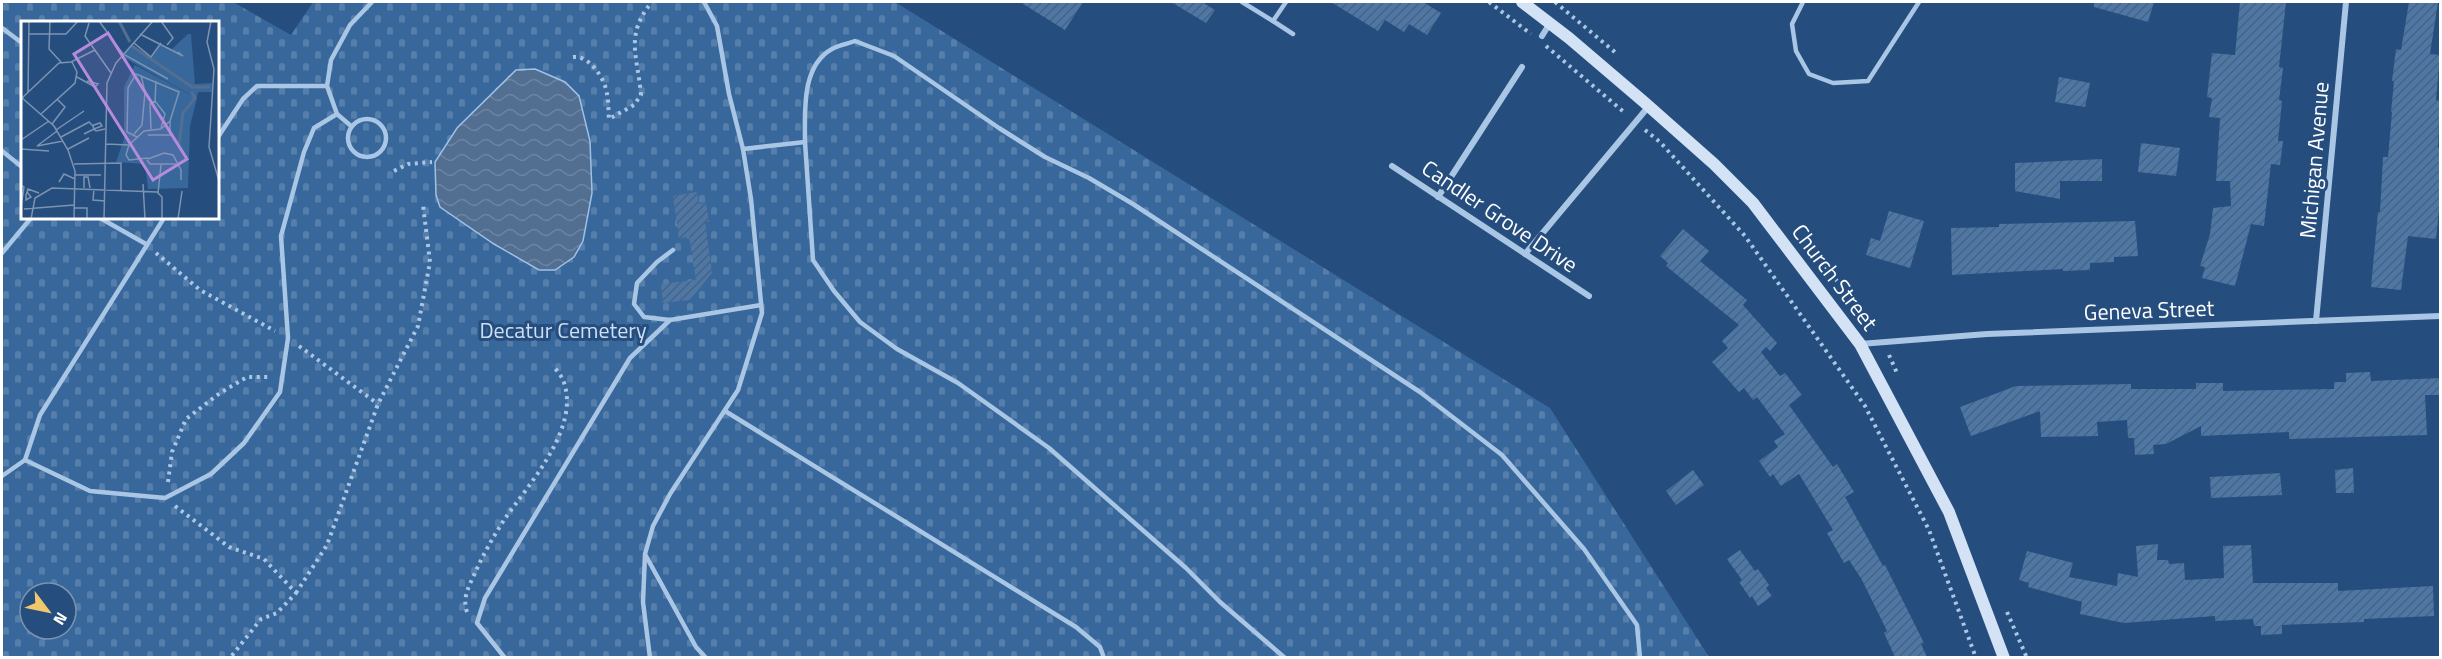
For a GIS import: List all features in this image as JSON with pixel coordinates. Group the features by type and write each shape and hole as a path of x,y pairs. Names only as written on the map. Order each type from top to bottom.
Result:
{"main road":[{"name":"Church Street","path":"1522,2 1649,106 1714,164 1753,203 1860,344 1948,512 2004,657"}],"street":[{"name":"Michigan Avenue","path":"2316,321 2346,2"},
{"path":"1542,36 1550,23"},
{"path":"1438,196 1522,67"},
{"path":"1525,254 1649,106"},
{"name":"Candler Grove Drive","path":"1392,166 1588,296"},
{"name":"Geneva Street","path":"1860,344 1986,334 2440,316"}],"lane":[{"path":"351,126 337,114 327,86 331,60 350,25 372,2"},
{"path":"650,657 643,602 645,554 653,526 670,494 738,390 762,313 751,199 743,149 729,94 717,26 704,2"},
{"path":"1242,2 1293,34"},
{"path":"1273,21 1286,2"},
{"path":"1803,2 1792,24 1796,51 1809,74 1833,83 1868,81 1919,2"},
{"path":"2,28 21,42"},
{"path":"1285,657 1220,602 1186,568 1049,448 958,383 897,349 860,322 834,291 813,260 804,104 817,64 831,50 855,41 894,56 928,81 1045,157 1089,178 1133,204 1420,392 1503,455 1584,549 1637,624 1640,657"},
{"path":"219,135 243,99 256,86 327,86"},
{"path":"25,460 90,491 165,498 212,474 244,443 279,392 288,338 281,236 304,152 314,128 337,114"},
{"path":"362,119 375,120 386,135 384,147 374,156 356,154 348,144 348,131 351,126 362,119"},
{"path":"743,149 806,142"},
{"path":"2,151 21,166"},
{"path":"2,253 30,219"},
{"path":"102,219 146,244"},
{"path":"2,476 25,460 40,415 163,219"},
{"path":"673,250 657,262 638,283 634,304 644,317 670,320 761,305"},
{"path":"505,657 477,623 485,598 630,357 670,320"},
{"path":"725,411 1076,627 1101,647 1104,657"},
{"path":"645,554 696,647 706,657"}],"path":[{"path":"573,57 581,56 588,61 603,81 607,92 609,119 634,105 641,95 633,42 636,27 652,2"},
{"path":"1489,2 1560,57 1619,107"},
{"path":"1660,142 1745,236 1865,406 1929,530 1976,657"},
{"path":"394,171 408,164 432,162"},
{"path":"230,657 261,619 277,614 296,593 327,545 378,404 418,326 430,262 423,205"},
{"path":"146,244 200,290 288,338 378,404"},
{"path":"477,623 468,618 464,604 469,588 491,541 527,490 560,436 566,412 566,397 563,381 553,365"},
{"path":"282,377 247,377 220,393 186,419 172,452 165,498 229,547 264,559 296,593"},
{"path":"2025,652 2027,657"}],"green space":[{"name":"Decatur Cemetery","path":"2,2 233,2 291,35 313,2 895,2 1550,408 1709,657 2,657"}],"water":[{"path":"535,69 565,82 579,96 590,141 592,193 583,241 574,257 555,270 539,270 494,244 440,207 436,195 435,162 457,128 516,70"}],"building":[{"path":"1020,2 1083,2 1065,30"},
{"path":"1171,2 1202,2 1215,10 1206,23"},
{"path":"1331,2 1423,2 1441,13 1427,35 1409,24 1404,32 1385,20 1378,31"},
{"path":"2094,2 2154,2 2148,22 2094,7"},
{"path":"2240,2 2286,2 2279,67 2283,68 2279,100 2282,101 2278,141 2283,141 2280,165 2271,164 2264,226 2251,224 2235,286 2202,278 2205,267 2200,266 2210,234 2213,208 2231,206 2230,181 2216,181 2220,118 2209,117 2212,98 2207,97 2212,53 2235,55"},
{"path":"2409,2 2438,2 2430,54 2440,55 2436,100 2440,101 2438,148 2440,148 2440,200 2436,239 2408,236 2401,290 2371,287 2378,212 2380,212 2383,157 2388,157 2396,49 2401,50"},
{"path":"2059,77 2090,83 2085,107 2055,102"},
{"path":"2141,143 2180,148 2176,176 2138,172"},
{"path":"2102,159 2102,181 2060,181 2060,199 2015,191 2015,163"},
{"path":"697,192 699,204 706,203 709,222 705,222 712,273 690,300 663,303 661,284 696,280 689,236 679,239 673,196"},
{"path":"1889,211 1924,221 1910,268 1866,255 1871,238 1880,241"},
{"path":"2135,221 2138,256 2114,257 2114,262 2090,263 2090,270 2063,271 2063,269 1952,275 1951,228 1999,227 1999,224"},
{"path":"1683,229 1709,251 1700,261 1747,300 1743,305 1777,343 1770,351 1766,347 1761,352 1780,376 1785,373 1802,395 1789,405 1833,467 1837,464 1854,492 1845,497 1883,566 1885,565 1924,643 1921,644 1927,657 1895,657 1884,633 1887,631 1862,580 1849,560 1844,563 1827,533 1833,530 1799,474 1781,486 1773,474 1770,477 1759,461 1778,447 1774,441 1785,434 1757,397 1753,400 1744,388 1739,392 1712,362 1728,348 1722,341 1739,325 1666,266 1668,263 1660,256"},
{"path":"2370,372 2371,381 2440,378 2440,395 2425,395 2427,435 2289,439 2289,432 2201,436 2201,426 2166,444 2153,445 2154,454 2135,455 2134,438 2128,438 2127,420 2097,422 2098,436 2041,437 2040,411 1971,436 1960,407 2016,386 2131,384 2131,389 2196,389 2196,383 2223,383 2223,391 2334,389 2334,382 2346,382 2346,373"},
{"path":"2353,468 2354,493 2336,493 2335,470"},
{"path":"1693,470 1704,485 1676,505 1666,491"},
{"path":"2280,473 2282,495 2211,498 2210,477"},
{"path":"2158,544 2157,560 2168,560 2169,564 2184,563 2185,580 2224,578 2223,546 2251,545 2253,583 2338,583 2338,591 2433,586 2434,616 2364,619 2364,622 2282,625 2282,634 2261,635 2261,626 2254,626 2253,619 2215,621 2215,616 2124,623 2080,614 2082,602 2028,587 2029,583 2019,580 2027,551 2073,563 2069,577 2117,586 2118,573 2138,577 2136,546"},
{"path":"1740,550 1755,571 1758,569 1769,585 1766,588 1772,596 1758,606 1739,582 1742,580 1727,559"}]}
